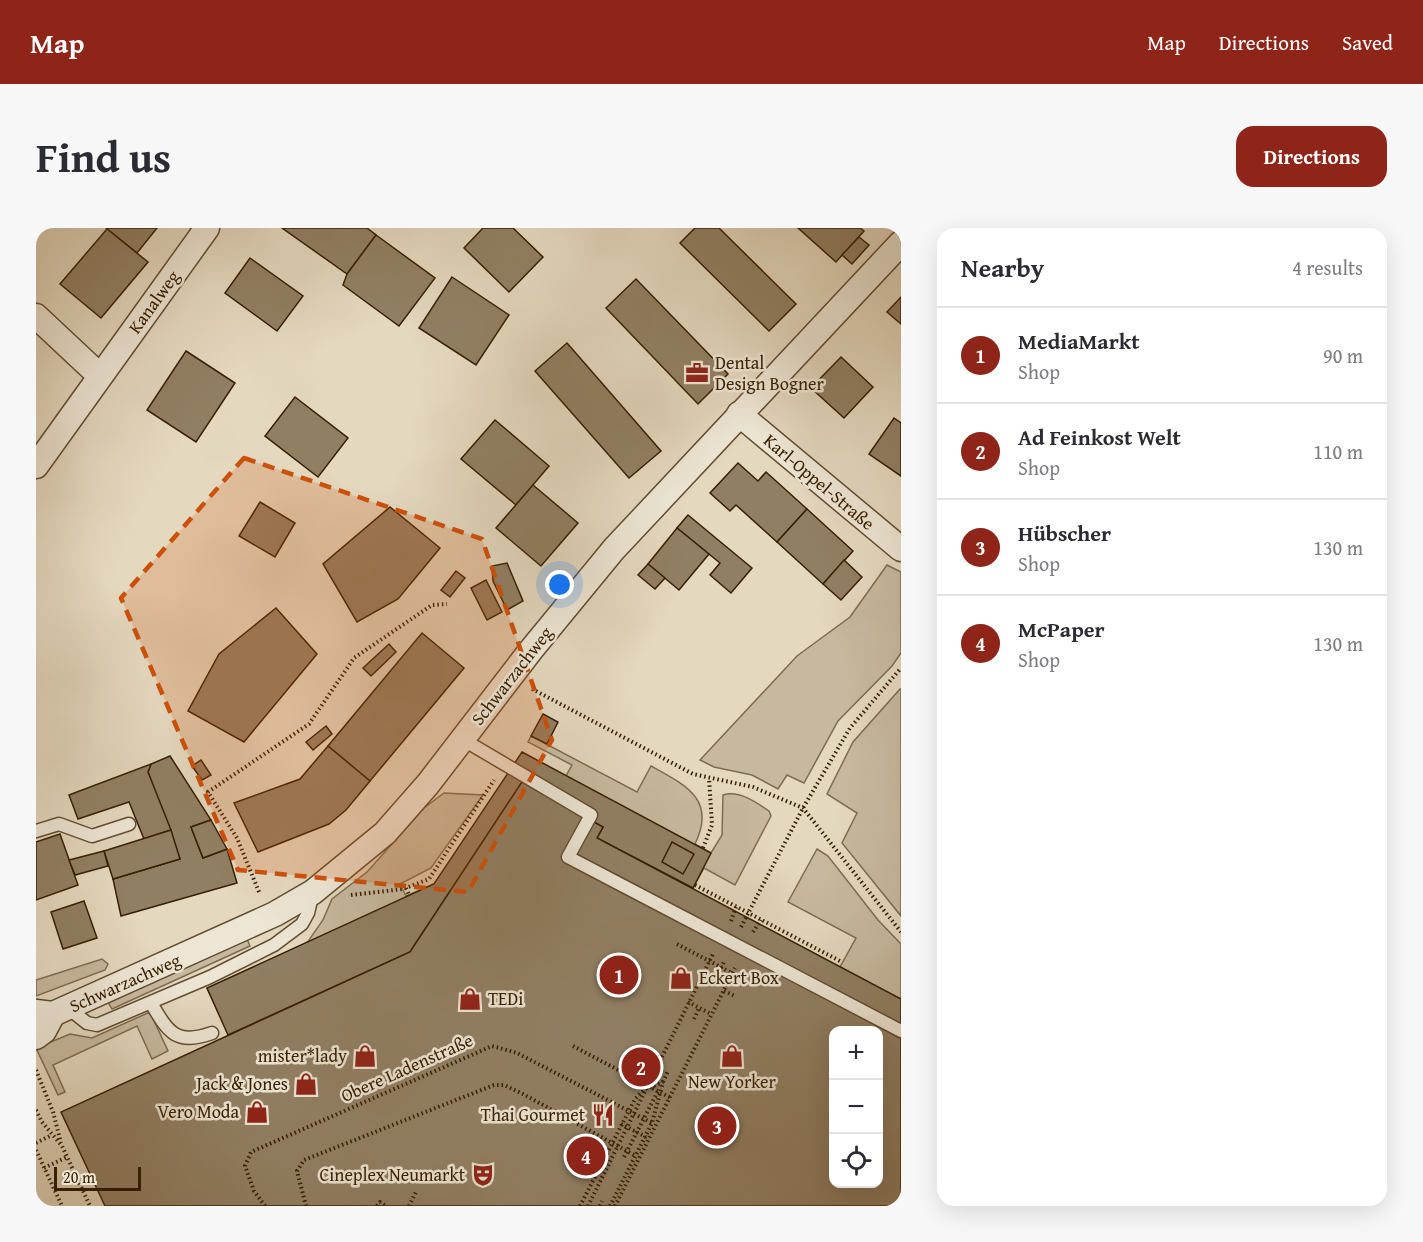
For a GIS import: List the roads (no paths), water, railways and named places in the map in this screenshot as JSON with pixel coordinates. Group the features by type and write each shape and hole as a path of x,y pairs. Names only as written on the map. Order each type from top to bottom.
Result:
{"street":[{"name":"Kanalweg","path":"36,466 207,228"},
{"name":"Schwarzachweg","path":"36,1037 44,1031 52,1011 255,925 313,892 385,833 428,783 614,549 901,243"},
{"path":"36,316 100,376"},
{"name":"Karl-Oppel-Straße","path":"739,414 901,549"}],"lane":[{"path":"462,739 591,815 568,857 901,1031"},
{"path":"36,831 59,824 92,836 129,824"},
{"path":"52,1011 97,1025 219,973 290,935 309,913 313,892"},
{"path":"151,1003 164,1024 176,1036 197,1038 212,1033"}],"place":[{"name":"Dental Design Bogner","path":"697,373"},
{"name":"MediaMarkt","path":"619,975"},
{"name":"Eckert Box","path":"681,978"},
{"name":"TEDi","path":"470,999"},
{"name":"mister*lady","path":"365,1056"},
{"name":"New Yorker","path":"732,1056"},
{"name":"Ad Feinkost Welt","path":"641,1067"},
{"name":"Jack & Jones","path":"306,1084"},
{"name":"Vero Moda","path":"257,1112"},
{"name":"Thai Gourmet","path":"603,1115"},
{"name":"Hübscher","path":"717,1126"},
{"name":"McPaper","path":"586,1156"},
{"name":"Cineplex Neumarkt","path":"483,1175"}]}
